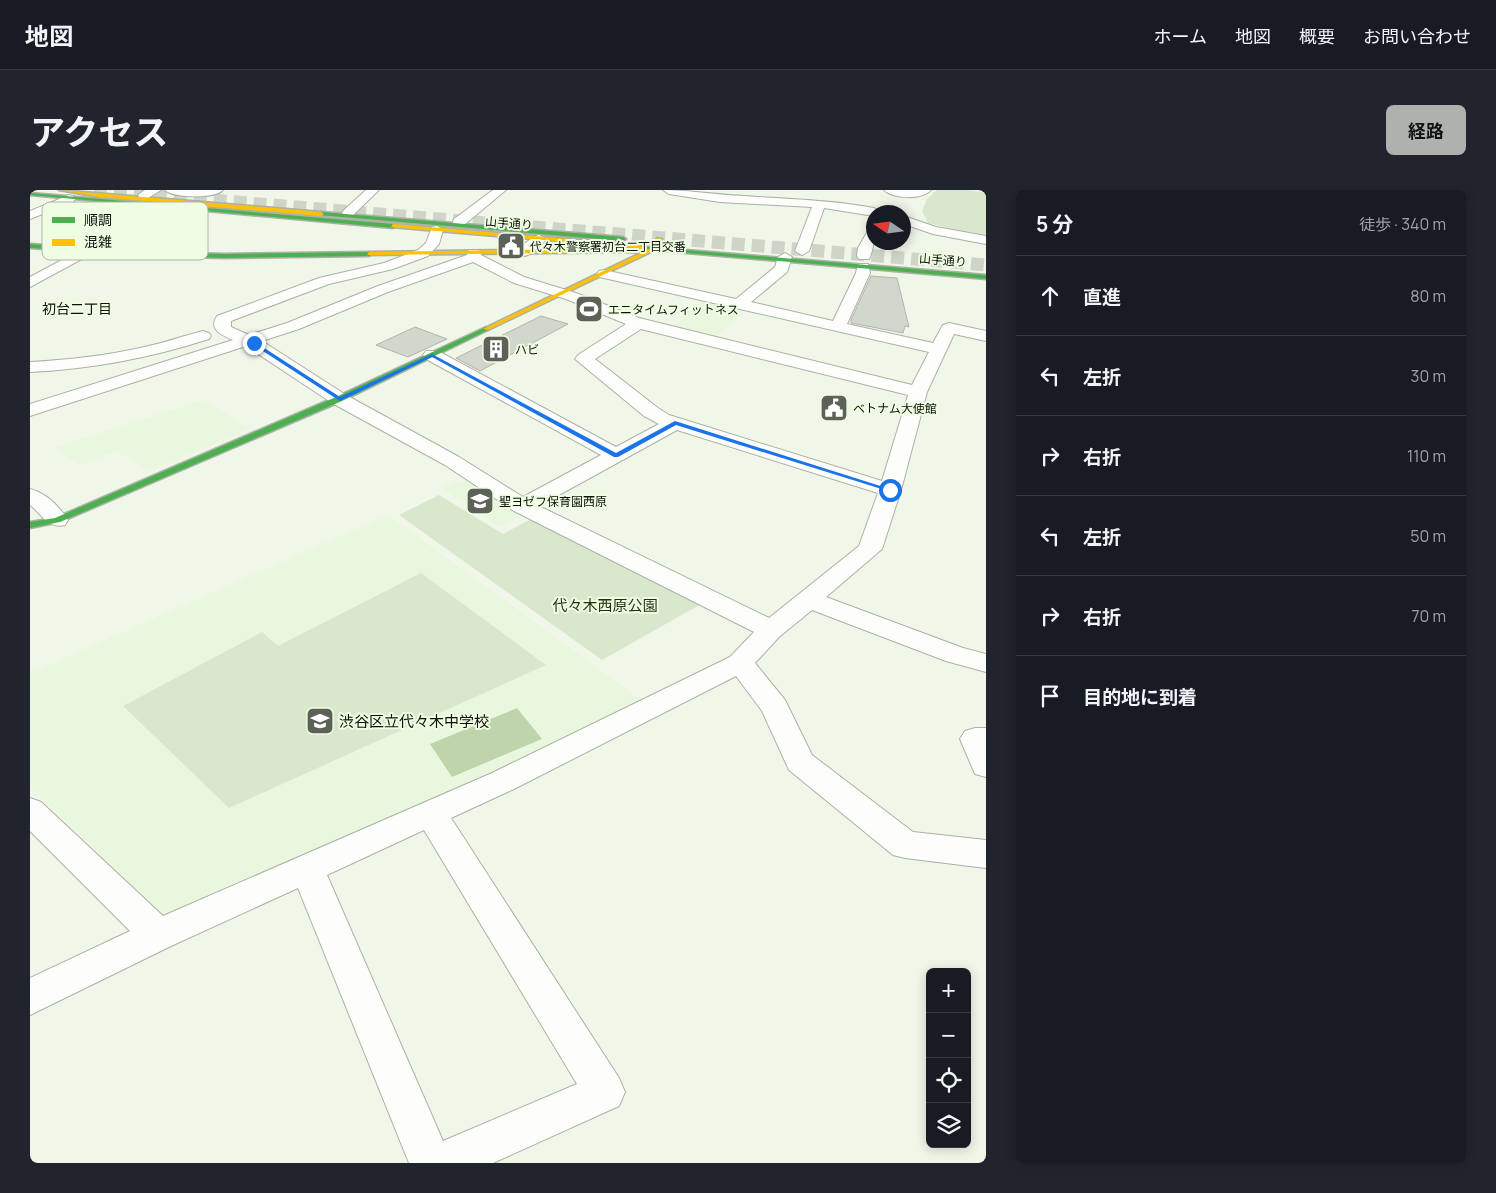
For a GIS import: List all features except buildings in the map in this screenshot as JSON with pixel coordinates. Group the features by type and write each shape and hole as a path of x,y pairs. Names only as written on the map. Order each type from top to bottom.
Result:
{"main road":[{"name":"山手通り","path":"85,190 149,192 348,213 459,222 845,265 864,262 940,263 986,268"},
{"name":"山手通り","path":"30,194 65,194 141,202"},
{"path":"65,194 167,202"},
{"path":"208,205 622,241 273,216"},
{"name":"山手通り","path":"208,209 539,239 656,244 726,244 802,251 864,262 986,277"},
{"path":"208,255 423,253 474,255 656,244"},
{"path":"30,525 58,520 340,399 604,274 656,244"},
{"path":"726,244 716,248 726,252 785,259"}],"street":[{"path":"171,190 210,193 217,190"},
{"path":"348,213 373,190"},
{"path":"459,222 500,190"},
{"path":"669,190 721,198 819,205 866,211"},
{"path":"890,190 916,207 933,230 986,240"},
{"path":"52,202 65,194"},
{"path":"802,251 819,205"},
{"path":"30,215 42,208"},
{"path":"223,328 223,319 324,281 388,266 423,253 432,244 437,230"},
{"path":"520,253 532,247 539,239"},
{"path":"838,327 863,273 866,246"},
{"path":"30,410 293,326 382,289 474,255 519,280 563,293 639,323 918,392"},
{"path":"740,304 782,269 785,259"},
{"path":"30,283 70,260"},
{"path":"604,274 938,348"},
{"path":"639,323 584,359 656,416 890,490"},
{"path":"30,368 58,366 123,356 189,340 223,328 248,340 340,399 452,460 522,506 772,630"},
{"path":"30,997 158,935 503,782 740,662 807,599 870,549 890,490 918,392 938,348 949,328 986,336"},
{"path":"432,355 616,455"},
{"path":"522,506 675,423"},
{"path":"30,495 45,506 58,520"},
{"path":"807,599 956,655 986,663"},
{"path":"740,662 775,707 800,762 905,845 986,854"},
{"path":"986,739 975,739 986,766"},
{"path":"30,811 158,935"},
{"path":"431,814 604,1092 444,1163"},
{"path":"307,869 431,1163"}],"shaded area":[{"path":"704,298 748,309 714,338 671,328"},
{"path":"203,400 248,427 247,430 150,471 116,451 81,465 53,448"},
{"name":"聖ヨゼフ保育園西原","path":"456,480 460,483 467,480 520,517 499,527 440,487"},
{"name":"渋谷区立代々木中学校","path":"388,515 646,703 574,739 165,917 30,787 30,673"},
{"path":"517,708 542,739 452,777 430,744"}],"green space":[{"path":"936,190 969,190 986,193 986,238 928,223 922,211 927,199"},
{"name":"代々木西原公園","path":"439,495 503,534 533,518 703,603 602,660 399,515"},
{"path":"421,573 546,665 229,808 123,706 262,632 278,646"}],"tunnel":[{"path":"94,190 986,265"}],"traffic: fast":[{"path":"30,194 121,202"},
{"path":"208,210 393,226"},
{"path":"321,214 623,239"},
{"path":"30,246 42,247"},
{"path":"640,247 986,277"},
{"path":"208,256 369,254"},
{"path":"30,525 57,520 339,399 486,329"}],"traffic: slow":[{"path":"61,190 99,196 173,202"},
{"path":"208,205 321,214"},
{"path":"393,226 640,247"},
{"path":"486,329 653,249 659,239"},
{"path":"369,254 641,250"}],"place":[{"name":"代々木警察署初台二丁目交番","path":"511,246"},
{"name":"エニタイムフィットネス","path":"589,309"},
{"name":"ハビ","path":"496,349"},
{"name":"ベトナム大使館","path":"834,408"},
{"name":"聖ヨゼフ保育園西原","path":"480,501"},
{"name":"渋谷区立代々木中学校","path":"320,721"}],"district":[{"name":"初台二丁目","path":"77,308"}],"route":[{"path":"254,343 340,399 432,355 616,455 675,423 890,490"}]}
